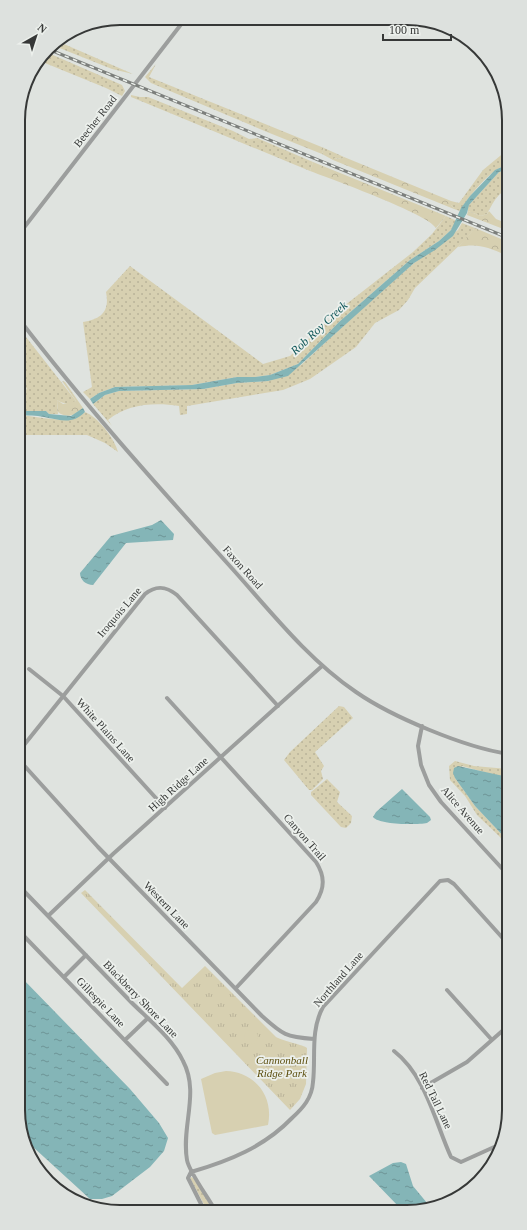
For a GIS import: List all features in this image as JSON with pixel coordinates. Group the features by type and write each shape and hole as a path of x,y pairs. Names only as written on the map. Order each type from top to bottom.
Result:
{"street":[{"name":"Beecher Road","path":"25,226 181,25"},
{"name":"Faxon Road","path":"25,326 83,400 160,489 322,666 356,692 391,712 469,744 502,752"},
{"name":"Iroquois Lane","path":"25,744 145,594 152,589 160,587 177,594 278,706"},
{"name":"High Ridge Lane","path":"48,916 109,858 322,666"},
{"name":"White Plains Lane","path":"29,669 63,696 165,808"},
{"name":"Canyon Trail","path":"167,698 316,862 323,875 323,887 316,902 236,988"},
{"name":"Alice Avenue","path":"422,726 418,746 421,765 429,785 441,802 502,868"},
{"name":"Western Lane","path":"25,766 109,858 279,1031 293,1037 314,1039"},
{"name":"Northland Lane","path":"191,1172 226,1161 255,1147 283,1128 300,1111 310,1097 312,1089 316,1022 322,1007 437,883 445,880 454,884 502,937"},
{"name":"Blackberry Shore Lane","path":"25,892 148,1018 174,1047 184,1061 191,1091 186,1149 191,1172 196,1177 212,1205"},
{"name":"Gillespie Lane","path":"25,937 167,1084"},
{"path":"64,977 86,955"},
{"path":"447,990 492,1040"},
{"path":"125,1040 148,1018"},
{"path":"422,1088 458,1069 502,1031"},
{"name":"Red Tail Lane","path":"394,1051 406,1060 422,1088 450,1154 455,1160 461,1162 495,1147"},
{"name":"Blackberry Shore Lane","path":"191,1172 188,1178 202,1205"}],"green space":[{"path":"63,44 133,74 112,69 59,48"},
{"path":"50,56 55,56 122,85 125,91 122,96 44,63"},
{"path":"156,64 149,77 270,126 267,132 151,83 145,77"},
{"path":"131,95 148,97 233,131 249,139 257,138 313,162 310,171 131,97"},
{"path":"270,126 324,148 322,154 267,132"},
{"path":"324,148 344,157 341,159 335,158 333,160 322,154"},
{"path":"502,154 502,167 487,178 474,191 460,211 454,209 451,205 451,201 459,203 483,170"},
{"path":"344,157 451,201 451,205 454,209 333,160 334,158 341,159"},
{"path":"313,162 446,216 436,228 416,214 310,171"},
{"path":"502,171 502,193 497,197 487,214 481,216 468,211 468,206 499,172"},
{"path":"468,211 481,216 487,214 489,211 496,219 502,221 502,228 467,215"},
{"path":"446,216 457,221 451,230 439,241 410,260 339,322 298,364 270,375 237,377 192,385 115,387 99,393 90,399 83,392 92,387 83,322 95,319 103,313 107,305 106,292 130,266 263,364 290,356 344,306 413,252 432,234"},
{"path":"462,223 475,228 464,241 415,288 408,300 399,310 375,323 356,347 310,379 283,390 187,406 187,414 180,415 179,406 151,404 132,407 108,420 112,426 93,404 105,395 119,391 203,389 237,383 268,381 301,365 414,263 458,230"},
{"path":"475,228 502,239 502,253 482,246 471,245 458,247"},
{"path":"25,336 76,401 66,404 57,400 58,414 49,414 46,411 25,411 25,390 27,389 25,386"},
{"path":"62,381 65,382 83,408 77,413 68,416 58,412 57,400 63,404 76,401"},
{"path":"85,412 100,423 110,435 118,452 105,443 87,435 25,435 25,416 54,419 71,419"},
{"path":"339,706 344,707 353,718 315,752 324,766 321,771 323,779 312,790 309,790 284,760 290,752"},
{"path":"455,761 474,766 502,768 502,777 462,766 455,778 475,806 502,835 502,840 477,815 465,796 450,780 449,766"},
{"path":"327,779 340,792 337,802 352,816 351,823 346,828 341,827 311,795 311,792"},
{"name":"Cannonball Ridge Park","path":"85,890 182,988 205,966 276,1037 307,1048 306,1084 300,1099 290,1110 81,893"},
{"path":"251,1030 256,1032 258,1037 256,1042 251,1044 246,1042 244,1037 246,1032"},
{"path":"226,1071 236,1072 246,1076 254,1081 260,1088 265,1095 268,1104 268,1125 215,1135 212,1133 201,1079 215,1073"},
{"path":"192,1177 194,1179 210,1205 204,1205 190,1178"}],"water":[{"path":"502,167 502,171 499,172 469,205 467,213 453,236 435,250 414,263 288,376 268,381 237,383 203,389 119,391 105,395 93,404 90,399 99,393 115,387 192,385 237,377 270,375 298,364 339,322 410,260 439,241 451,230 461,208 470,196 495,170"},
{"path":"83,408 85,412 76,419 61,420 25,415 25,411 46,411 49,414 71,416"},
{"path":"161,520 174,534 173,540 126,543 93,585 82,580 80,573 111,536 152,525"},
{"path":"458,766 502,776 502,835 475,806 455,778 453,773 454,768"},
{"path":"402,789 430,817 431,820 422,824 398,824 383,822 373,817 376,812"},
{"path":"25,981 130,1089 159,1123 168,1138 164,1151 150,1167 112,1196 102,1199 90,1199 32,1146 28,1134 25,1110"},
{"path":"401,1162 406,1164 413,1186 427,1203 397,1205 369,1176 393,1163"}],"railway":[{"path":"56,52 502,235"}],"water label":[{"name":"Rob Roy Creek","path":"319,328"}]}
